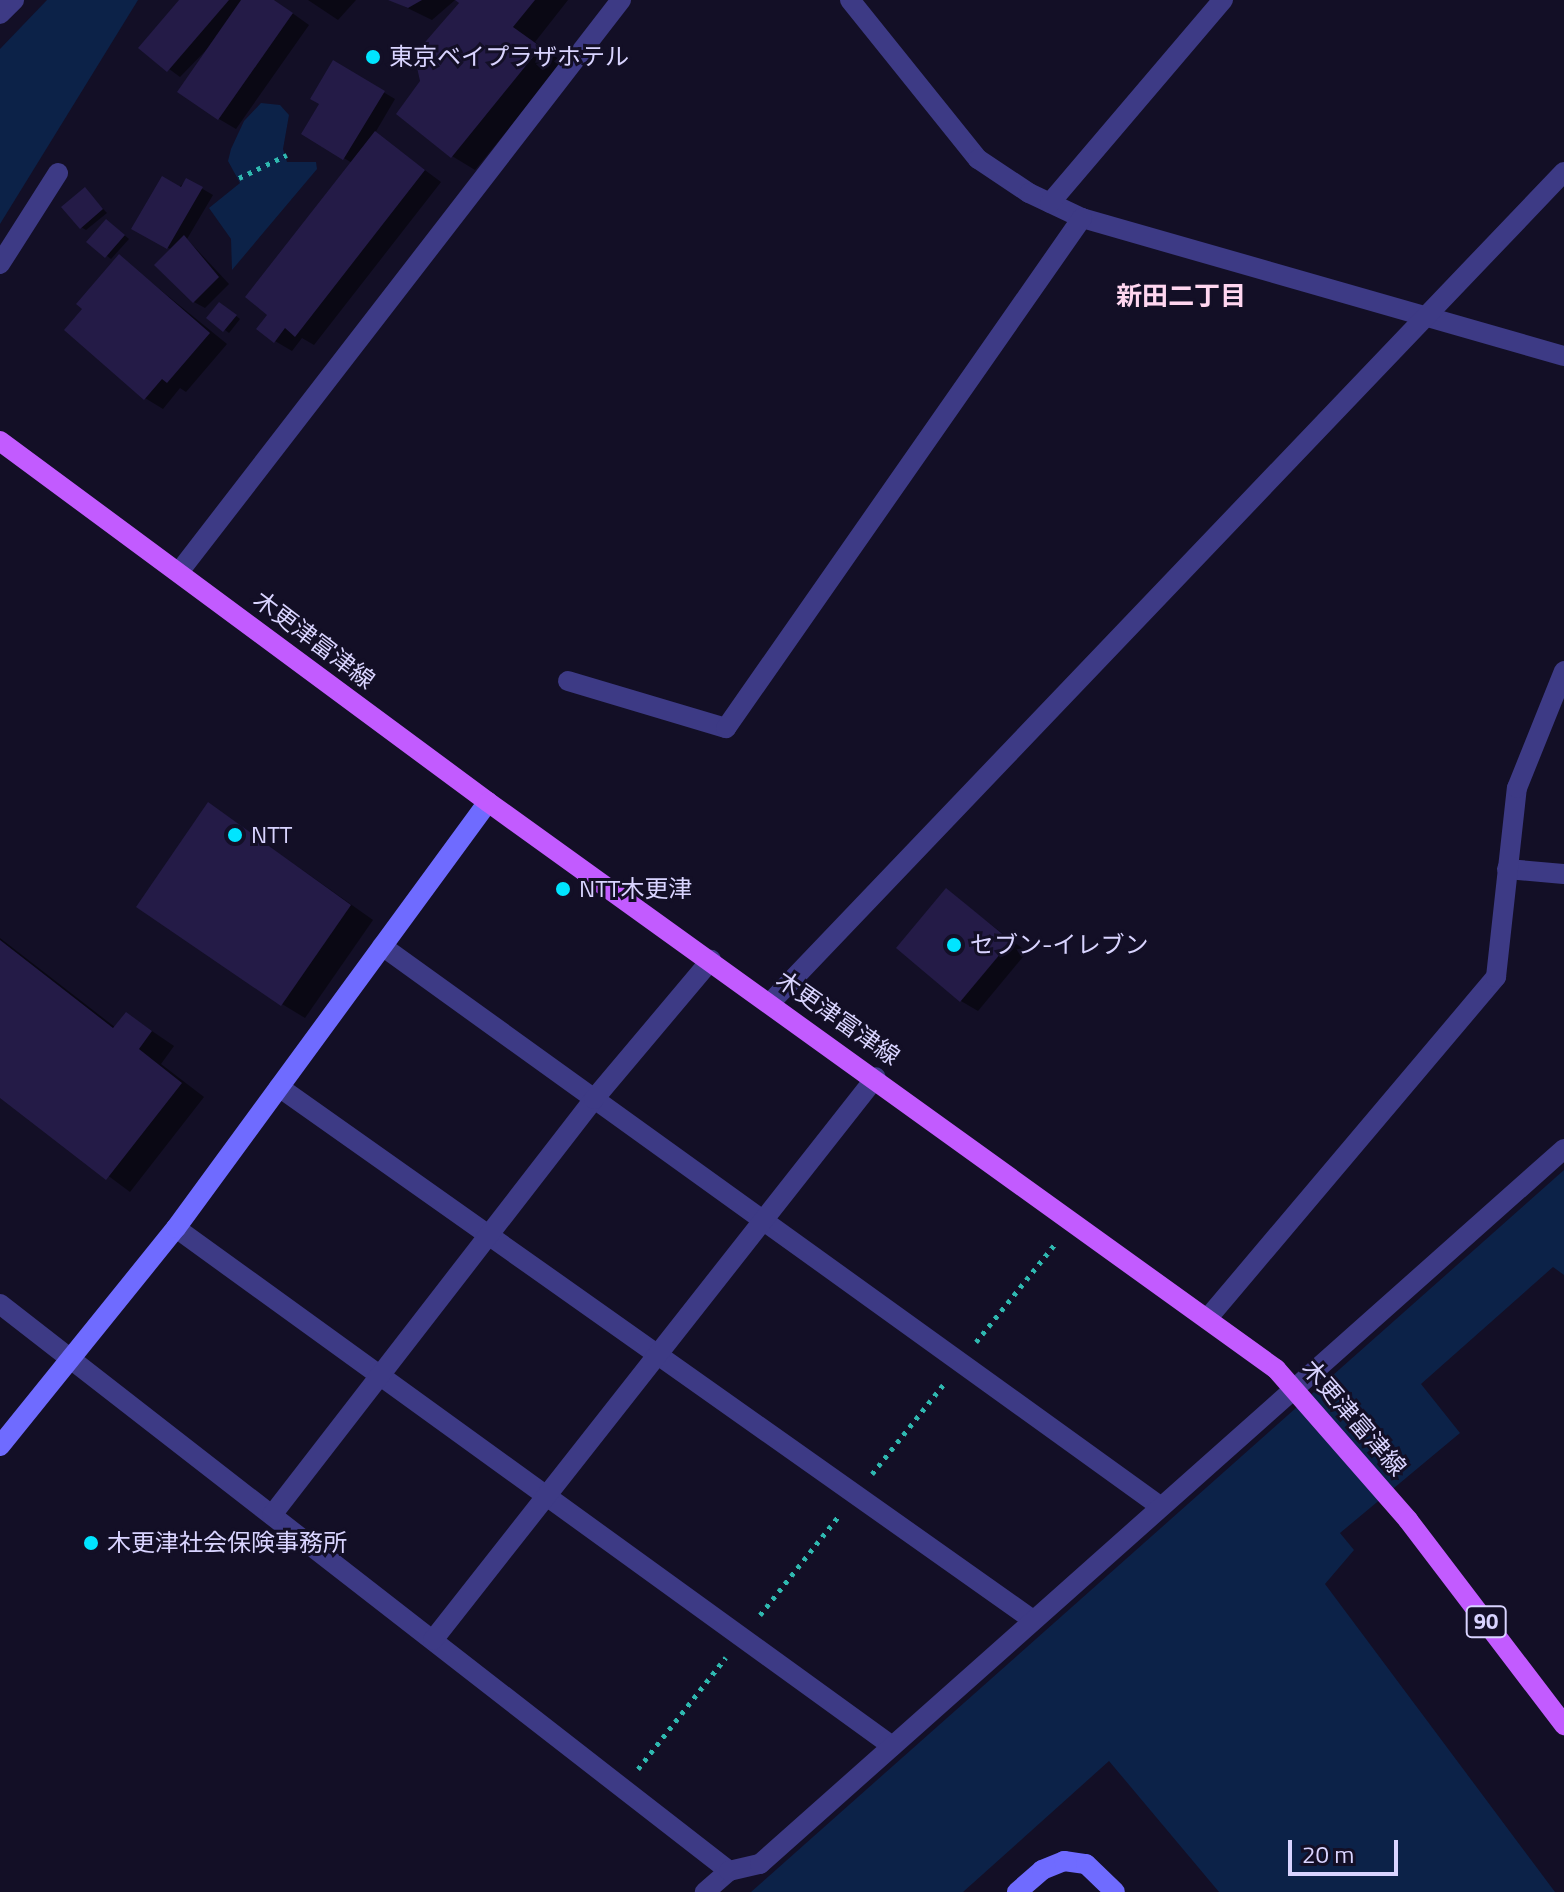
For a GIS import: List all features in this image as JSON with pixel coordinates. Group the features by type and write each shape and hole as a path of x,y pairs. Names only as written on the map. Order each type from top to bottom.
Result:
{"main road":[{"name":"木更津富津線","path":"0,441 488,802 876,1077 1294,1386 1408,1520 1564,1725"}],"street":[{"path":"0,14 14,0"},
{"path":"179,572 621,0"},
{"path":"850,0 978,159 1050,203 1082,218 1429,314 1564,356"},
{"path":"1050,203 1223,0"},
{"path":"771,1002 1564,172"},
{"path":"0,264 58,173"},
{"path":"568,681 726,728 1082,218"},
{"path":"1207,1319 1496,977 1517,788 1564,671"},
{"path":"0,1446 176,1228 488,802"},
{"path":"1507,869 1564,874"},
{"path":"382,946 1160,1506"},
{"path":"272,1515 383,1377 594,1099 711,960"},
{"path":"433,1640 876,1077"},
{"path":"279,1087 1033,1620"},
{"path":"705,1892 729,1871 760,1864 1564,1149"},
{"path":"176,1228 892,1746"},
{"path":"0,1304 729,1871"},
{"path":"1017,1892 1042,1870 1064,1861 1086,1864 1115,1892"}],"path":[{"path":"239,178 287,155"}],"water":[{"path":"47,0 138,0 0,224 0,49"},
{"path":"261,103 280,105 289,115 283,149 287,162 316,162 317,169 232,270 231,239 209,208 240,183 228,161 231,149 244,121"},
{"path":"1564,1170 1564,1275 1553,1267 1421,1384 1460,1433 1340,1533 1354,1550 1325,1584 1555,1892 1219,1892 1109,1761 963,1892 751,1892"}],"building":[{"path":"179,0 229,0 167,72 138,48"},
{"path":"241,0 274,0 293,13 218,120 177,92"},
{"path":"388,0 422,0 408,8"},
{"path":"455,0 535,0 513,27 541,47 451,158 396,114 420,81 416,63 420,48 459,3"},
{"path":"333,60 385,91 343,160 301,134 319,104 310,99"},
{"path":"375,131 425,170 295,337 285,328 274,343 256,329 267,315 245,297"},
{"path":"162,176 181,187 186,178 203,187 167,249 131,229"},
{"path":"85,187 103,209 80,229 61,207"},
{"path":"106,219 125,235 105,258 86,242"},
{"path":"184,235 219,277 193,303 154,265"},
{"path":"119,254 210,333 167,383 162,379 144,400 64,330 82,309 76,304"},
{"path":"219,302 237,315 223,332 206,318"},
{"path":"208,802 351,905 281,1006 136,907"},
{"name":"セブン-イレブン","path":"946,888 1011,941 960,1002 896,948"},
{"path":"0,940 113,1028 126,1012 152,1031 139,1049 182,1083 106,1180 0,1098"}],"place":[{"name":"東京ベイプラザホテル","path":"373,57"},
{"name":"NTT","path":"235,835"},
{"name":"NTT木更津","path":"563,889"},
{"name":"セブン-イレブン","path":"954,945"},
{"name":"木更津社会保険事務所","path":"91,1543"}],"district":[{"name":"新田二丁目","path":"1181,296"}]}
